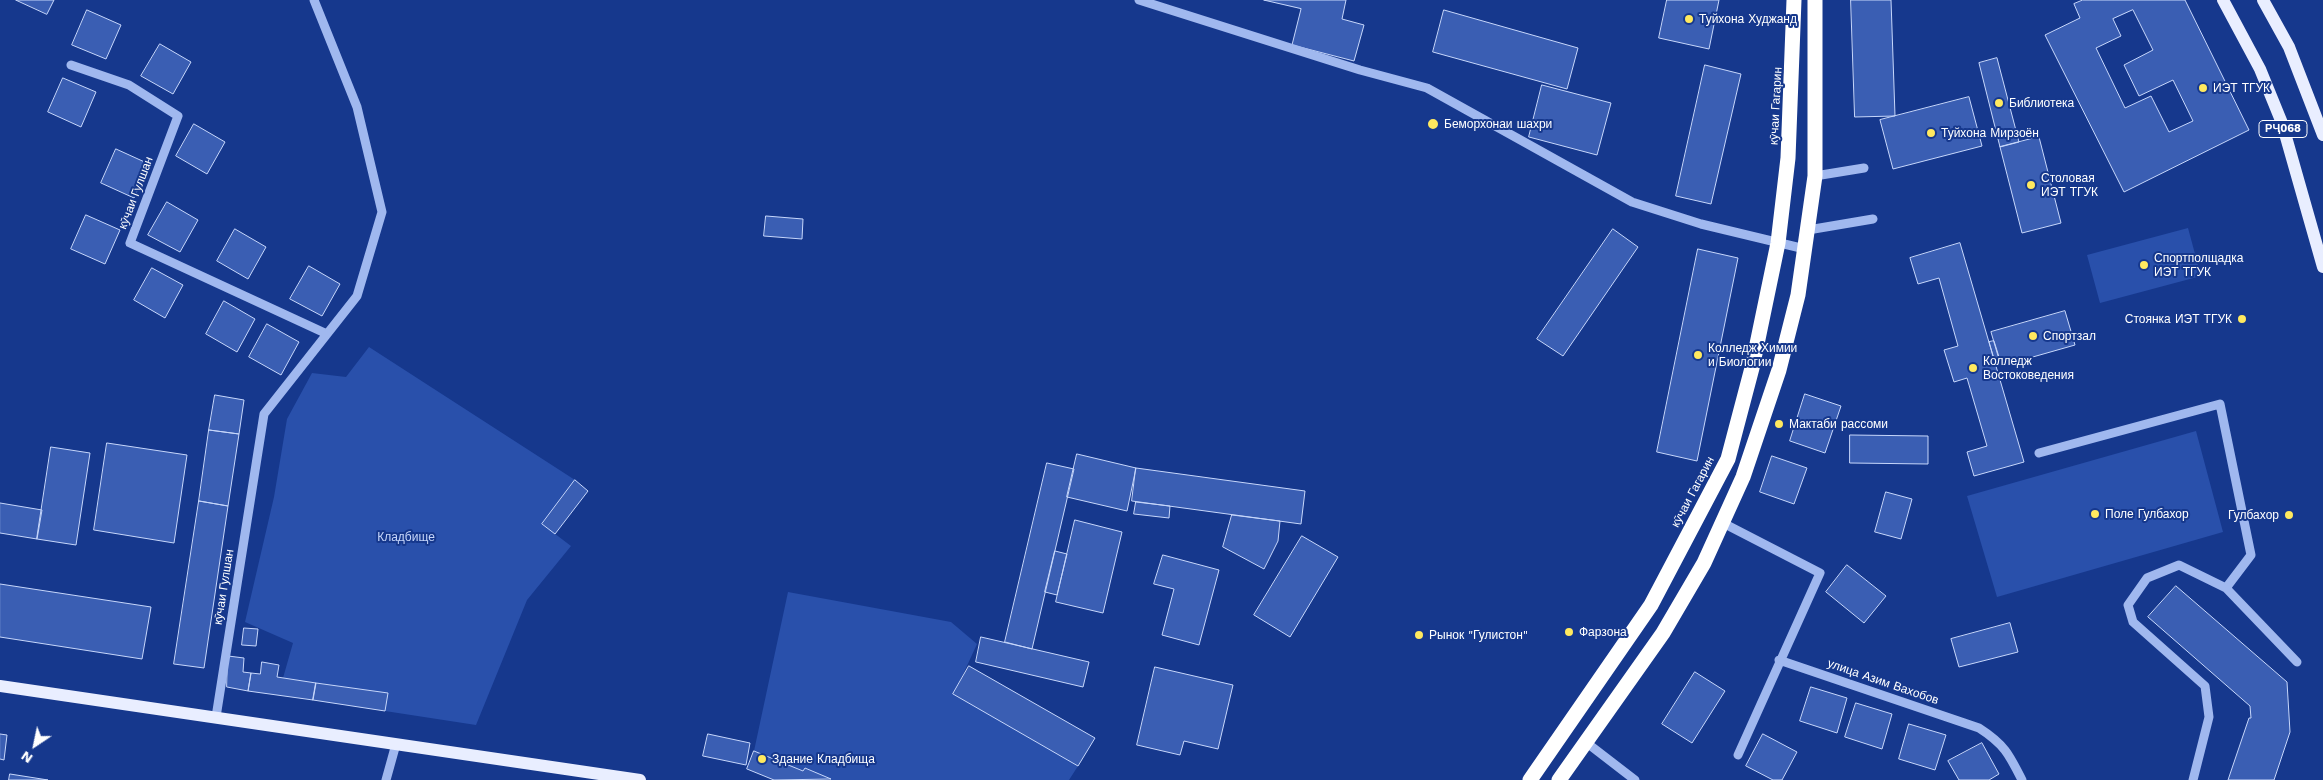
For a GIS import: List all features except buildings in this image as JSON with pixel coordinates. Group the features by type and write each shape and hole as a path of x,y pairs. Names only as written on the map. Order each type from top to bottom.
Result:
{"highway":[{"name":"кӯчаи Гагарин","path":"1530,780 1651,605 1728,460 1752,368 1778,243 1788,158 1794,0"},
{"path":"1559,780 1663,633 1704,563 1742,477 1779,370 1798,295 1815,176 1815,0"}],"main road":[{"name":"РҶ068","path":"2223,0 2260,69 2282,123 2323,267"},
{"name":"РҶ068","path":"2264,0 2289,47 2323,135"},
{"path":"0,686 640,780"}],"street":[{"name":"кӯчаи Гулшан","path":"216,717 264,414 357,296 382,212 357,107 314,0"},
{"path":"1139,0 1360,70 1427,88 1632,202 1701,224 1805,249"},
{"name":"кӯчаи Гулшан","path":"70,65 129,85 178,116 130,243 327,334"},
{"path":"1815,176 1864,168"},
{"path":"1808,230 1873,219"},
{"path":"2039,453 2220,404 2251,555 2226,588"},
{"path":"1722,523 1820,573 1779,660 1738,755"},
{"path":"2193,780 2209,718 2205,686 2134,622 2128,605 2147,578 2179,565 2226,588 2297,662"},
{"name":"улица Азим Вахобов","path":"1779,660 1979,728 1997,739 2010,755 2022,780"},
{"path":"1586,743 1635,780"},
{"path":"386,780 396,744"}],"green space":[{"name":"Спортполщадка ИЭТ ТГУК","path":"2188,228 2201,276 2100,303 2087,255"},
{"name":"Кладбище","path":"369,347 575,480 542,524 571,546 527,600 476,725 385,711 387,693 283,678 293,643 245,622 274,497 287,419 312,373 346,377"},
{"name":"Поле Гулбахор","path":"2196,431 2223,532 1997,597 1967,496"},
{"path":"788,592 951,622 977,644 954,694 1078,766 1069,780 831,780 805,768 803,771 754,751"}],"place":[{"name":"Туйхона Худжанд","path":"1689,19"},
{"name":"ИЭТ ТГУК","path":"2203,88"},
{"name":"Библиотека","path":"1999,103"},
{"name":"Беморхонаи шахри","path":"1433,124"},
{"name":"Туйхона Мирзоён","path":"1931,133"},
{"name":"Столовая ИЭТ ТГУК","path":"2031,185"},
{"name":"Спортполщадка ИЭТ ТГУК","path":"2144,265"},
{"name":"Стоянка ИЭТ ТГУК","path":"2242,319"},
{"name":"Спортзал","path":"2033,336"},
{"name":"Колледж Химии и Биологии","path":"1698,355"},
{"name":"Колледж Востоковедения","path":"1973,368"},
{"name":"Мактаби рассоми","path":"1779,424"},
{"name":"Поле Гулбахор","path":"2095,514"},
{"name":"Гулбахор","path":"2289,515"},
{"name":"Фарзона","path":"1569,632"},
{"name":"Рынок \"Гулистон\"","path":"1419,635"},
{"name":"Здание Кладбища","path":"762,759"}]}
